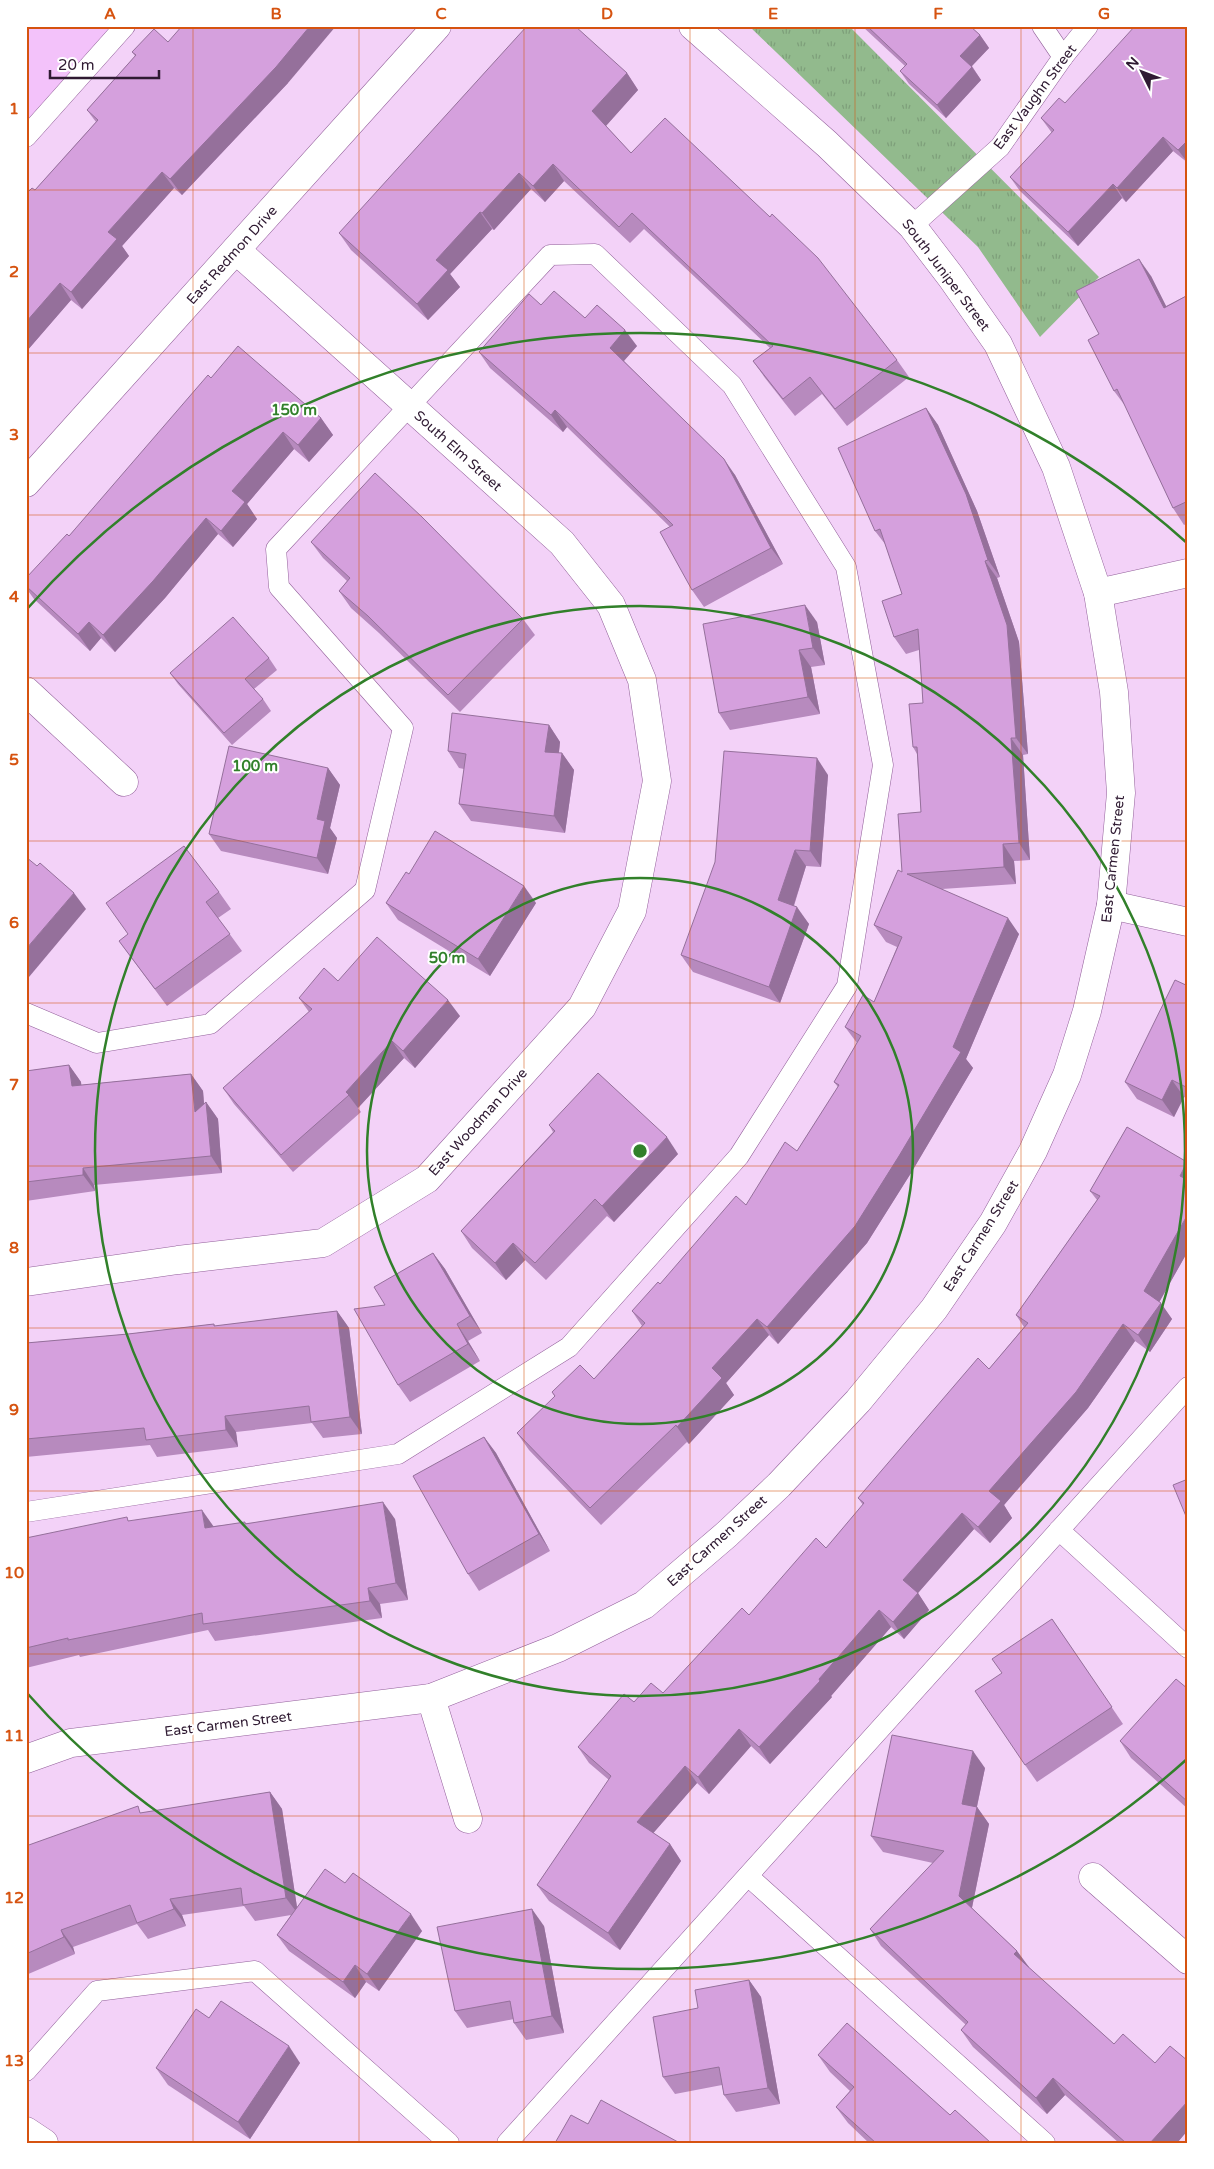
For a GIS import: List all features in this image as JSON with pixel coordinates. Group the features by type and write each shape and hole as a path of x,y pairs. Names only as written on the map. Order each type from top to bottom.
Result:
{"street":[{"name":"East Redmon Drive","path":"26,483 437,26"},
{"name":"South Juniper Street","path":"693,26 827,144 912,226 951,277 998,344 1056,467 1098,593"},
{"name":"South Elm Street","path":"236,250 562,543 611,605 642,680"},
{"path":"1098,593 1188,573"},
{"name":"East Carmen Street","path":"26,1759 71,1743 431,1698 558,1648 644,1606 727,1534 779,1485 858,1400 934,1309 993,1223 1033,1151 1067,1075 1087,1010 1111,905 1121,793 1114,692 1098,593"},
{"name":"East Woodman Drive","path":"26,1282 178,1260 322,1243 427,1178 582,1007 632,911 657,781 642,680"},
{"path":"26,692 124,782"},
{"path":"1111,905 1188,922"},
{"path":"431,1698 468,1819"},
{"path":"1093,1878 1188,1960"},
{"path":"26,2130 44,2143"}],"lane":[{"path":"26,137 125,26"},
{"path":"1042,26 1063,57"},
{"name":"East Vaughn Street","path":"912,226 1000,147 1063,57 1088,26"},
{"path":"26,1013 96,1042 210,1024 365,890 403,728 279,587 276,549 550,255 595,254 732,385 846,567 883,765 848,986 739,1156 569,1347 398,1454 26,1512"},
{"path":"507,2143 1188,1387"},
{"path":"1059,1530 1188,1648"},
{"path":"748,1876 1045,2143"},
{"path":"26,2071 97,1991 255,1971 449,2143"}],"shaded area":[{"path":"26,26 113,26 26,123"}],"green space":[{"path":"749,26 849,26 1099,277 1040,337 978,247"}],"building":[{"path":"182,26 310,26 276,67 170,179 162,172 108,232 117,239 71,292 60,283 26,322 26,194 32,188 35,190 98,120 87,110 136,55 132,52 154,29 168,42"},
{"path":"527,26 575,26 627,73 592,111 631,153 665,118 770,217 772,214 818,258 897,360 835,409 810,377 783,399 753,361 773,346 632,213 619,227 553,164 533,186 519,173 482,213 480,212 436,260 448,270 417,304 339,233"},
{"path":"867,26 970,26 980,35 960,56 972,67 937,105 900,71 907,64"},
{"path":"1135,26 1188,26 1188,140 1178,150 1163,137 1117,188 1113,184 1068,232 1010,177 1054,130 1041,118 1059,98 1065,103"},
{"path":"1139,259 1164,308 1188,295 1188,501 1173,508 1117,389 1114,391 1088,340 1099,334 1076,291"},
{"path":"554,291 585,318 597,305 625,330 610,348 724,459 771,548 692,590 660,532 673,525 555,410 551,415 479,352 529,294 541,305"},
{"path":"238,346 321,418 298,445 283,432 232,491 245,502 221,531 206,518 153,581 103,635 89,622 78,634 26,586 26,578 67,534 69,536 208,375 211,378"},
{"path":"926,408 966,494 988,560 985,561 1007,625 1016,738 1011,738 1019,843 1003,844 1004,867 907,874 1008,918 953,1047 961,1052 855,1226 767,1327 757,1319 712,1368 722,1378 677,1427 676,1425 590,1508 517,1433 555,1396 552,1392 580,1365 594,1379 645,1323 632,1311 658,1282 660,1284 736,1196 746,1205 785,1142 797,1151 839,1085 834,1082 861,1036 845,1027 863,995 874,1002 902,937 874,925 898,870 902,872 898,814 921,812 917,747 913,747 909,704 923,703 918,629 894,637 882,601 902,594 880,529 875,531 838,448"},
{"path":"375,473 422,517 523,619 448,695 368,616 339,591 350,578 311,542"},
{"path":"805,605 813,648 799,650 808,697 719,713 703,624"},
{"path":"233,617 269,658 245,679 263,699 224,733 170,673"},
{"path":"452,713 549,725 545,752 562,753 554,816 459,804 466,754 448,751"},
{"path":"229,746 328,768 317,819 325,821 317,858 209,834"},
{"path":"724,751 817,758 810,851 795,850 778,900 797,907 769,987 681,955 715,862"},
{"path":"435,831 524,886 478,959 386,903 406,872 409,874"},
{"path":"184,846 219,892 206,902 230,934 155,989 119,941 128,934 106,903"},
{"path":"26,857 37,866 40,863 74,893 26,949"},
{"path":"377,937 448,1000 403,1051 392,1041 346,1092 349,1095 281,1155 223,1088 312,1009 299,998 324,968 338,981"},
{"path":"1175,980 1188,986 1188,1088 1172,1080 1162,1100 1125,1082"},
{"path":"69,1065 72,1086 191,1074 195,1112 206,1102 211,1156 83,1168 83,1175 26,1182 26,1071"},
{"path":"598,1073 667,1137 602,1206 595,1199 535,1263 513,1243 495,1263 461,1231 555,1131 549,1125"},
{"path":"1127,1127 1187,1162 1180,1176 1188,1180 1188,1214 1144,1291 1161,1303 1138,1335 1123,1324 1076,1392 989,1491 1001,1501 978,1527 962,1513 903,1580 918,1593 893,1622 879,1610 819,1679 820,1681 759,1747 739,1729 698,1777 685,1766 637,1822 670,1844 608,1933 537,1885 611,1776 578,1747 624,1694 634,1702 651,1683 663,1693 742,1608 749,1615 816,1538 826,1548 864,1503 858,1498 978,1358 989,1369 1028,1323 1016,1315 1100,1196 1090,1191"},
{"path":"433,1253 470,1316 457,1324 468,1344 398,1385 354,1309 385,1305 374,1287"},
{"path":"337,1311 350,1417 311,1422 309,1406 225,1416 226,1430 146,1440 144,1428 26,1439 26,1343 214,1324 214,1326"},
{"path":"484,1437 539,1534 468,1574 413,1476"},
{"path":"1188,1479 1188,1521 1173,1485"},
{"path":"383,1502 396,1583 368,1588 370,1601 203,1624 202,1613 68,1640 68,1638 26,1648 26,1538 127,1517 128,1521 202,1510 205,1528 245,1522 245,1524"},
{"path":"1052,1619 1112,1707 1025,1765 975,1691 1002,1673 992,1659"},
{"path":"1176,1679 1188,1689 1188,1802 1120,1741"},
{"path":"892,1735 973,1751 962,1804 977,1807 959,1896 1017,1951 1014,1954 1114,2044 1123,2034 1155,2063 1170,2046 1188,2061 1188,2101 1150,2143 1126,2143 1053,2078 1036,2098 961,2030 968,2022 870,1929 944,1851 871,1836"},
{"path":"270,1792 286,1898 243,1905 241,1888 170,1899 174,1909 137,1923 130,1905 61,1930 64,1937 26,1954 26,1846 138,1806 140,1813"},
{"path":"325,1869 345,1883 353,1873 411,1914 367,1974 355,1965 343,1982 277,1935"},
{"path":"532,1909 552,2016 514,2023 510,2001 455,2011 437,1927"},
{"path":"749,1980 768,2088 724,2095 719,2067 663,2077 653,2017 698,2008 695,1990"},
{"path":"221,2001 289,2046 238,2122 156,2068 196,2009 209,2018"},
{"path":"847,2023 950,2115 955,2110 991,2143 876,2143 836,2107 854,2087 818,2055"},
{"path":"601,2100 678,2142 555,2143 571,2115 588,2124"}]}
